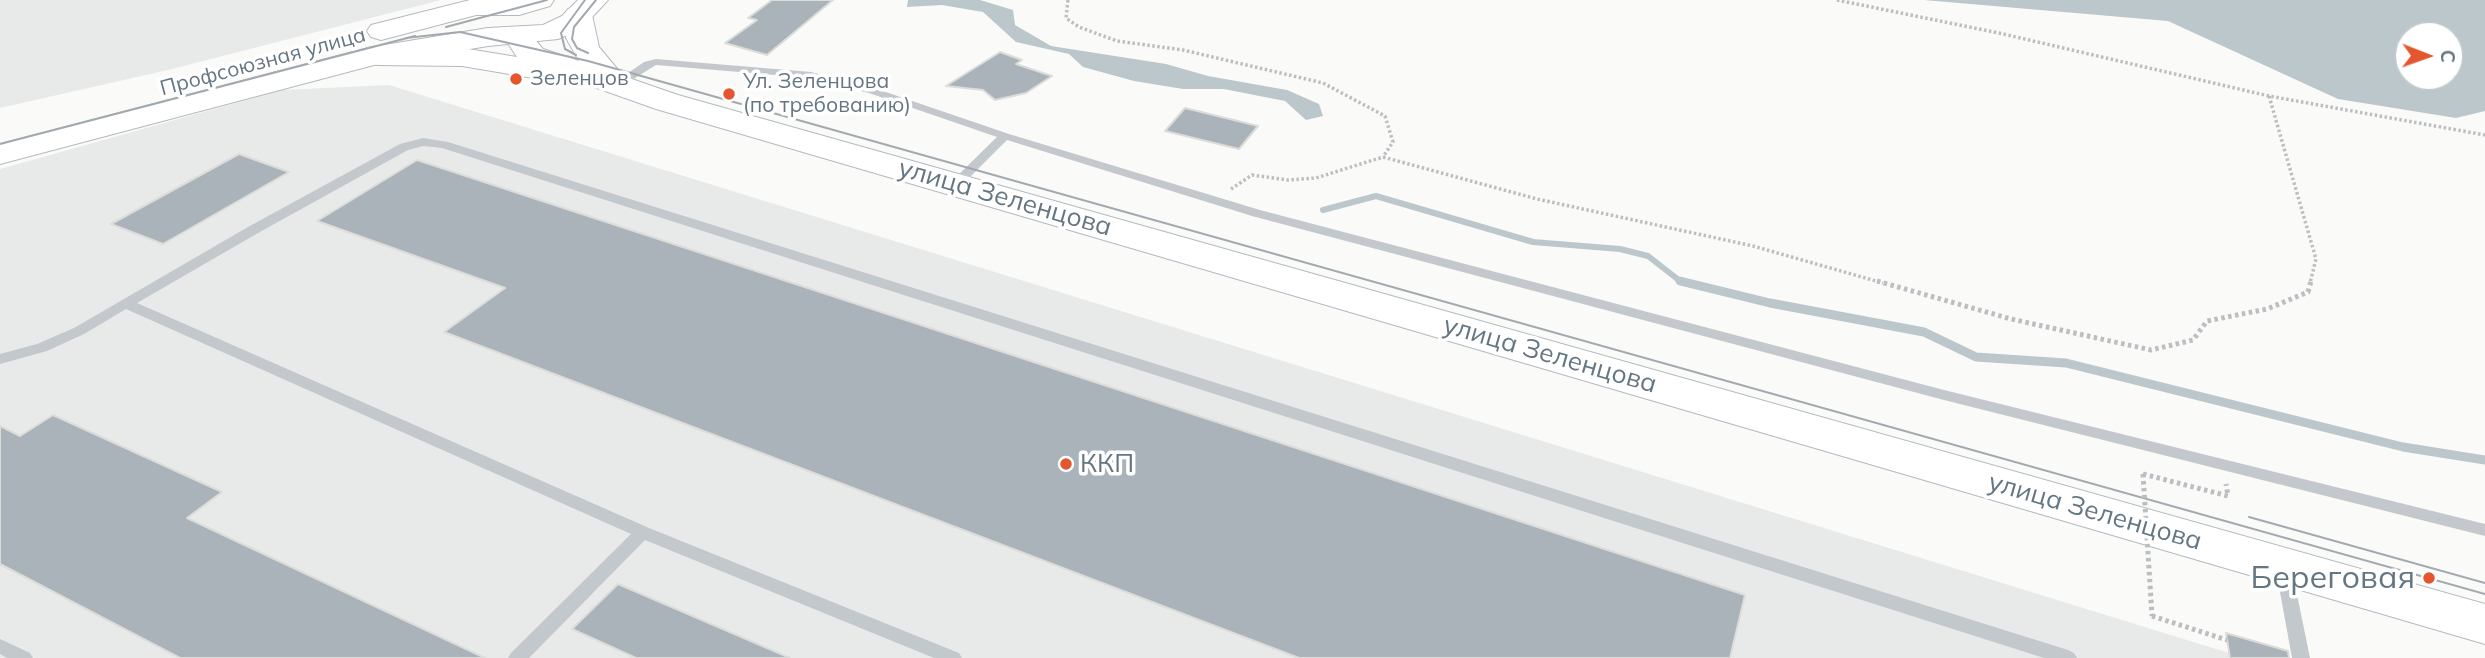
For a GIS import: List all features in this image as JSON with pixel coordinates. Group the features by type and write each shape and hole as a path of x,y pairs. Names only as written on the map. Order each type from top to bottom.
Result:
{"main road":[{"path":"516,12 571,4 578,9 586,8 580,38 585,49 615,86"},
{"name":"Профсоюзная улица","path":"0,130 516,12 555,31 586,8"},
{"name":"Профсоюзная улица","path":"0,154 372,56 448,43 516,12"},
{"name":"улица Зеленцова","path":"516,12 526,50 615,86 2485,624"},
{"path":"372,56 485,60 615,86"}],"lane":[{"path":"615,86 648,64 656,62 811,75 873,91 1005,136 1212,200 1944,395 2485,530"},
{"path":"956,184 1005,136"},
{"path":"0,359 42,348 79,331 393,153 424,142 444,145 2068,658"},
{"path":"126,304 643,532 953,658"},
{"path":"517,658 643,532"},
{"path":"2284,567 2301,658"},
{"path":"0,646 24,658"}],"path":[{"path":"1068,0 1066,18 1079,27 1117,41 1183,50 1323,83 1385,117 1393,142 1384,157"},
{"path":"1837,0 1999,33 2269,96 2485,135"},
{"path":"1212,200 1252,176 1288,180 1316,178 1384,157 1537,199 1753,246 2011,319 2151,351 2193,340 2207,321 2267,309 2308,292 2316,259 2269,96"},
{"path":"2227,640 2152,616 2143,474 2228,496"}],"shaded area":[{"path":"0,0 441,0 168,70 0,108"},
{"path":"908,0 980,0 1013,10 1015,25 1051,46 1166,64 1208,76 1287,90 1319,104 1323,116 1306,120 1285,101 1224,89 1183,89 1134,81 1083,67 1069,54 1016,42 983,12 942,5 907,7"},
{"path":"1924,0 2485,0 2485,111 2456,118 2338,99 2168,21"},
{"path":"389,85 2229,653 2227,633 2281,649 2282,658 0,658 0,169 282,90"}],"building":[{"path":"772,0 833,0 767,55 725,43 757,20 748,18"},
{"path":"1000,52 1022,60 1016,64 1052,76 1026,93 995,100 983,90 946,86"},
{"path":"1185,108 1258,126 1239,149 1165,131"},
{"path":"239,154 289,172 163,244 111,224"},
{"name":"ККП","path":"417,160 1745,595 1730,658 1299,658 444,332 505,288 317,221"},
{"path":"53,415 222,492 187,518 485,658 180,658 0,564 0,426 20,436"},
{"path":"618,584 790,658 636,658 572,629"},
{"path":"2226,633 2288,651 2289,658 2230,658"}],"waterway":[{"path":"1323,210 1376,196 1533,242 1620,249 1648,256 1680,281"},
{"path":"1680,281 1770,303 1924,332 1976,357 2066,363 2403,447 2485,460"},
{"path":"1680,281 1687,283"}],"tram line":[{"path":"446,27 547,0"},
{"path":"576,55 565,49 561,33 585,0"},
{"path":"588,53 577,48 572,39 574,27 596,0"},
{"path":"408,38 460,32 588,61 2485,594"},
{"path":"408,38 415,36"},
{"path":"0,144 408,38"},
{"path":"2249,517 2485,583"}],"place":[{"name":"Зеленцов","path":"516,79"},
{"name":"Ул. Зеленцова (по требованию)","path":"729,94"},
{"name":"ККП","path":"1066,464"},
{"name":"Береговая","path":"2429,578"}]}
